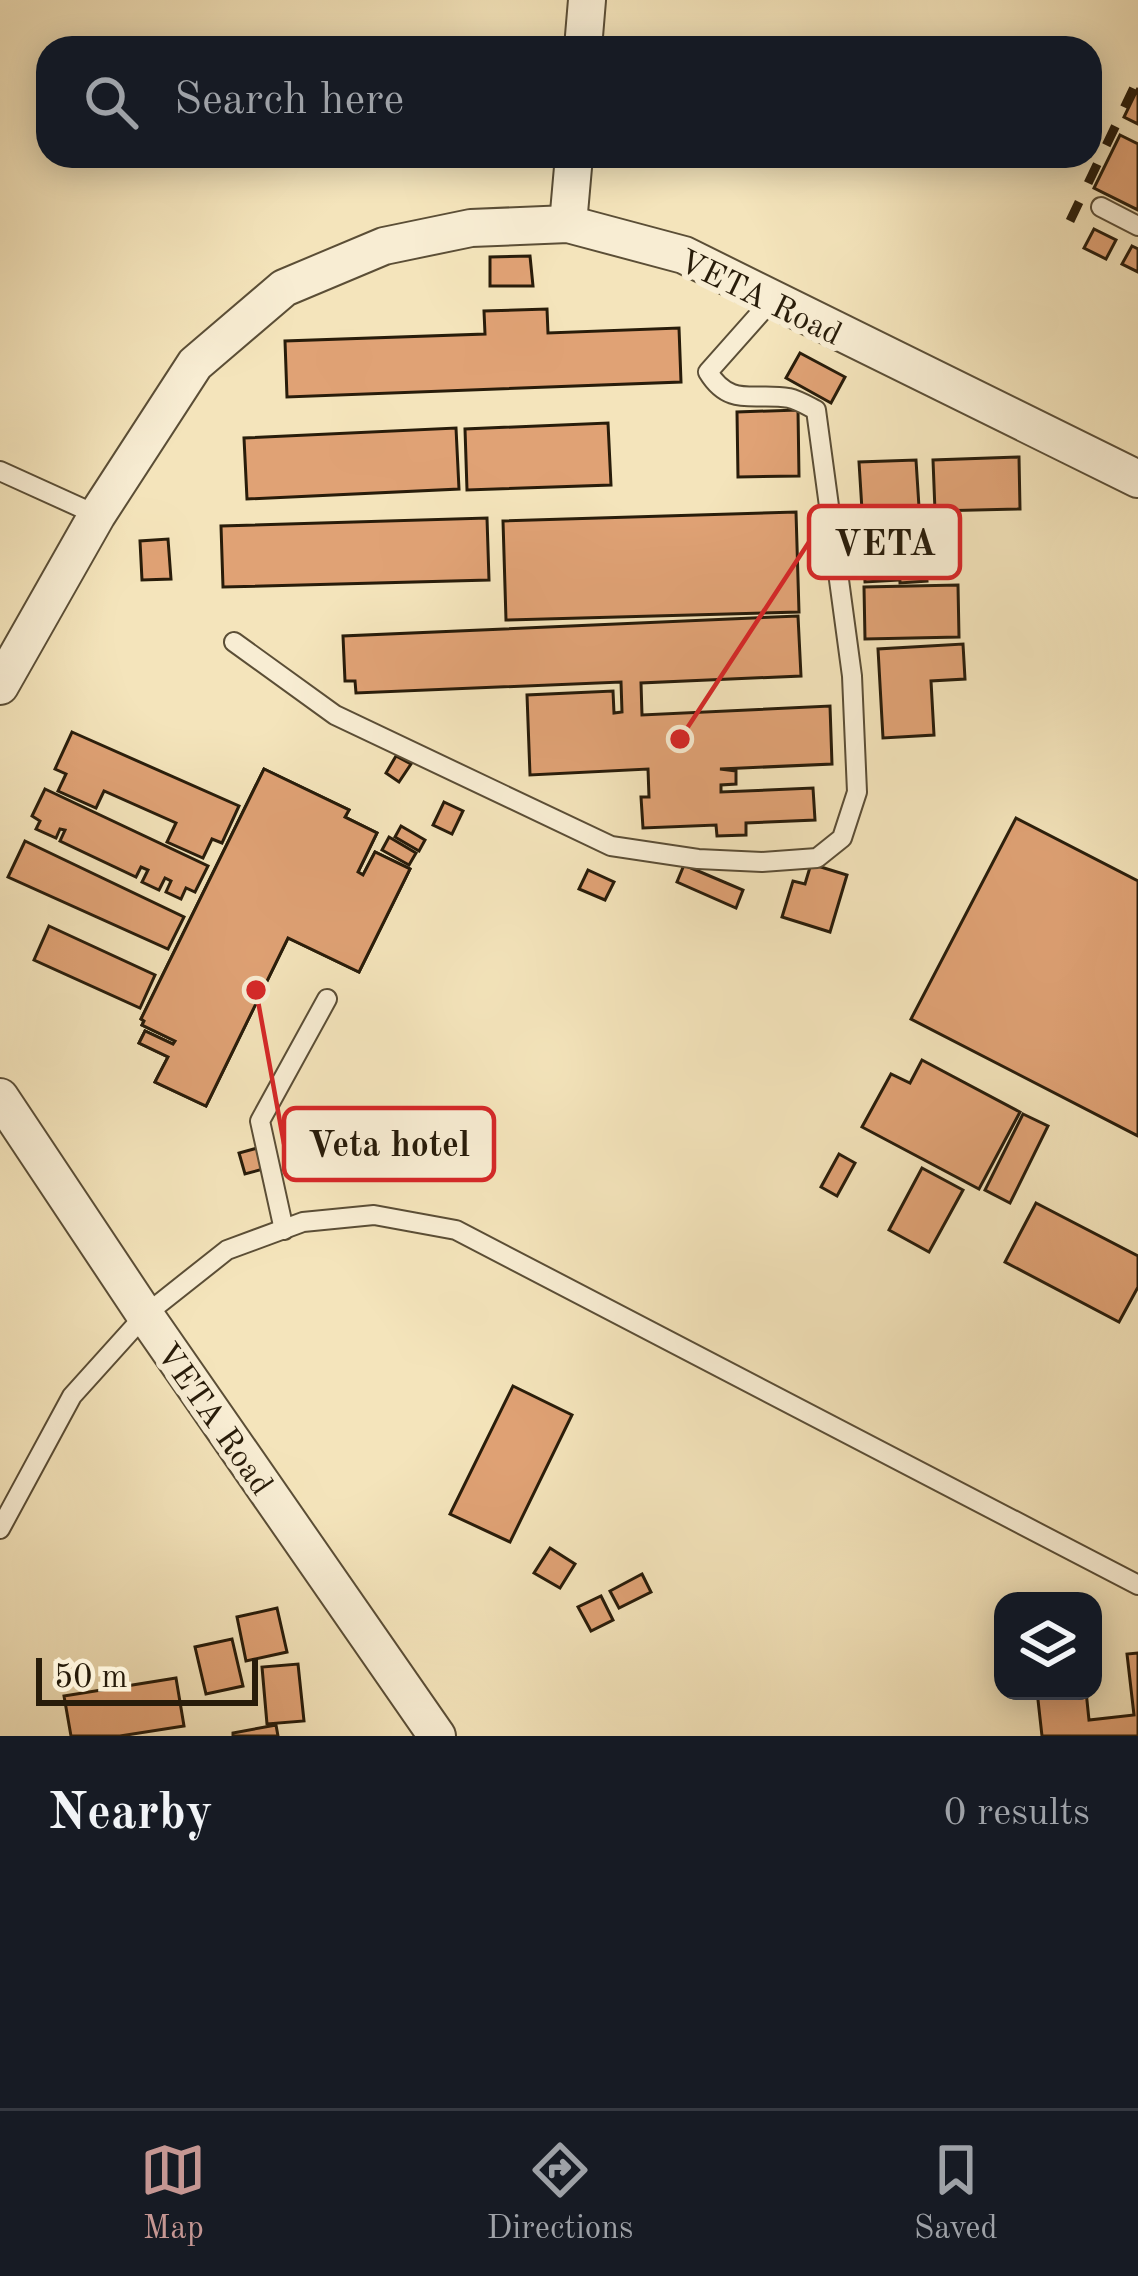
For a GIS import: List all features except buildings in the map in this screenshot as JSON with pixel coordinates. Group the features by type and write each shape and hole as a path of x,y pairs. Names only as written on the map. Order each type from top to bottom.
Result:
{"street":[{"path":"584,36 587,0"},
{"path":"568,224 573,168"},
{"name":"VETA Road","path":"0,686 97,515 195,364 284,287 384,245 471,228 568,224 684,255 1138,479"},
{"name":"VETA Road","path":"0,1097 437,1736"}],"lane":[{"path":"1101,207 1138,226"},
{"path":"234,642 335,715 611,846 698,859 817,858 842,838 857,792 852,676 816,410 792,398 733,395 718,389 708,372 771,301"},
{"path":"0,471 97,515"},
{"path":"284,1230 260,1121 327,999"},
{"path":"0,1529 71,1396 146,1315 227,1250 303,1222 374,1214 456,1230 1138,1585"}],"railway":[{"path":"1102,154 1138,79"},
{"path":"1070,221 1095,168"}],"place":[{"name":"VETA","path":"680,739"},
{"name":"Veta hotel","path":"256,990"}]}
